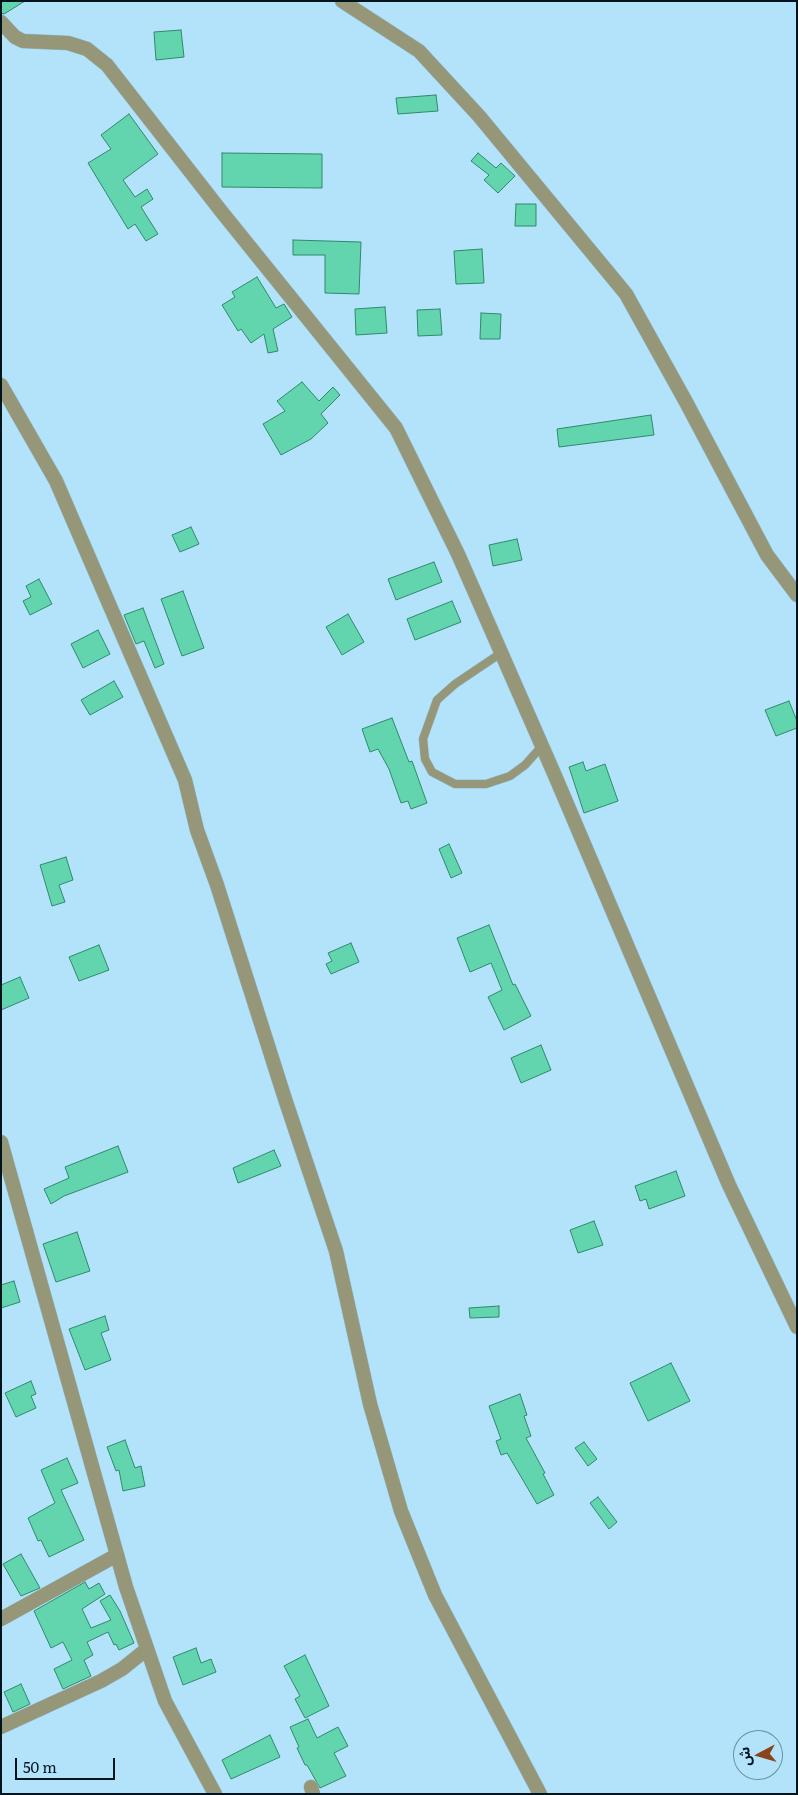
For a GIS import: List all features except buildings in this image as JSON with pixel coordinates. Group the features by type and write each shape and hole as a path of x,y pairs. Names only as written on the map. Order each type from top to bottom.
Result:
{"street":[{"path":"342,1 419,51 479,116 626,294 767,555 797,596"},
{"path":"1,22 15,37 23,41 68,43 86,49 107,65 221,212 396,428 458,554 729,1185 797,1327"},
{"path":"1,385 56,481 185,780 197,830 220,894 285,1099 336,1250 370,1404 401,1511 435,1595 540,1794"},
{"path":"1,1142 126,1588 165,1701 214,1794"},
{"path":"1,1619 117,1555"},
{"path":"1,1728 101,1681 122,1669 147,1649"}],"lane":[{"path":"501,652 455,684 437,700 423,739 425,759 432,772 455,784 486,784 510,776 525,765 542,746"}]}
